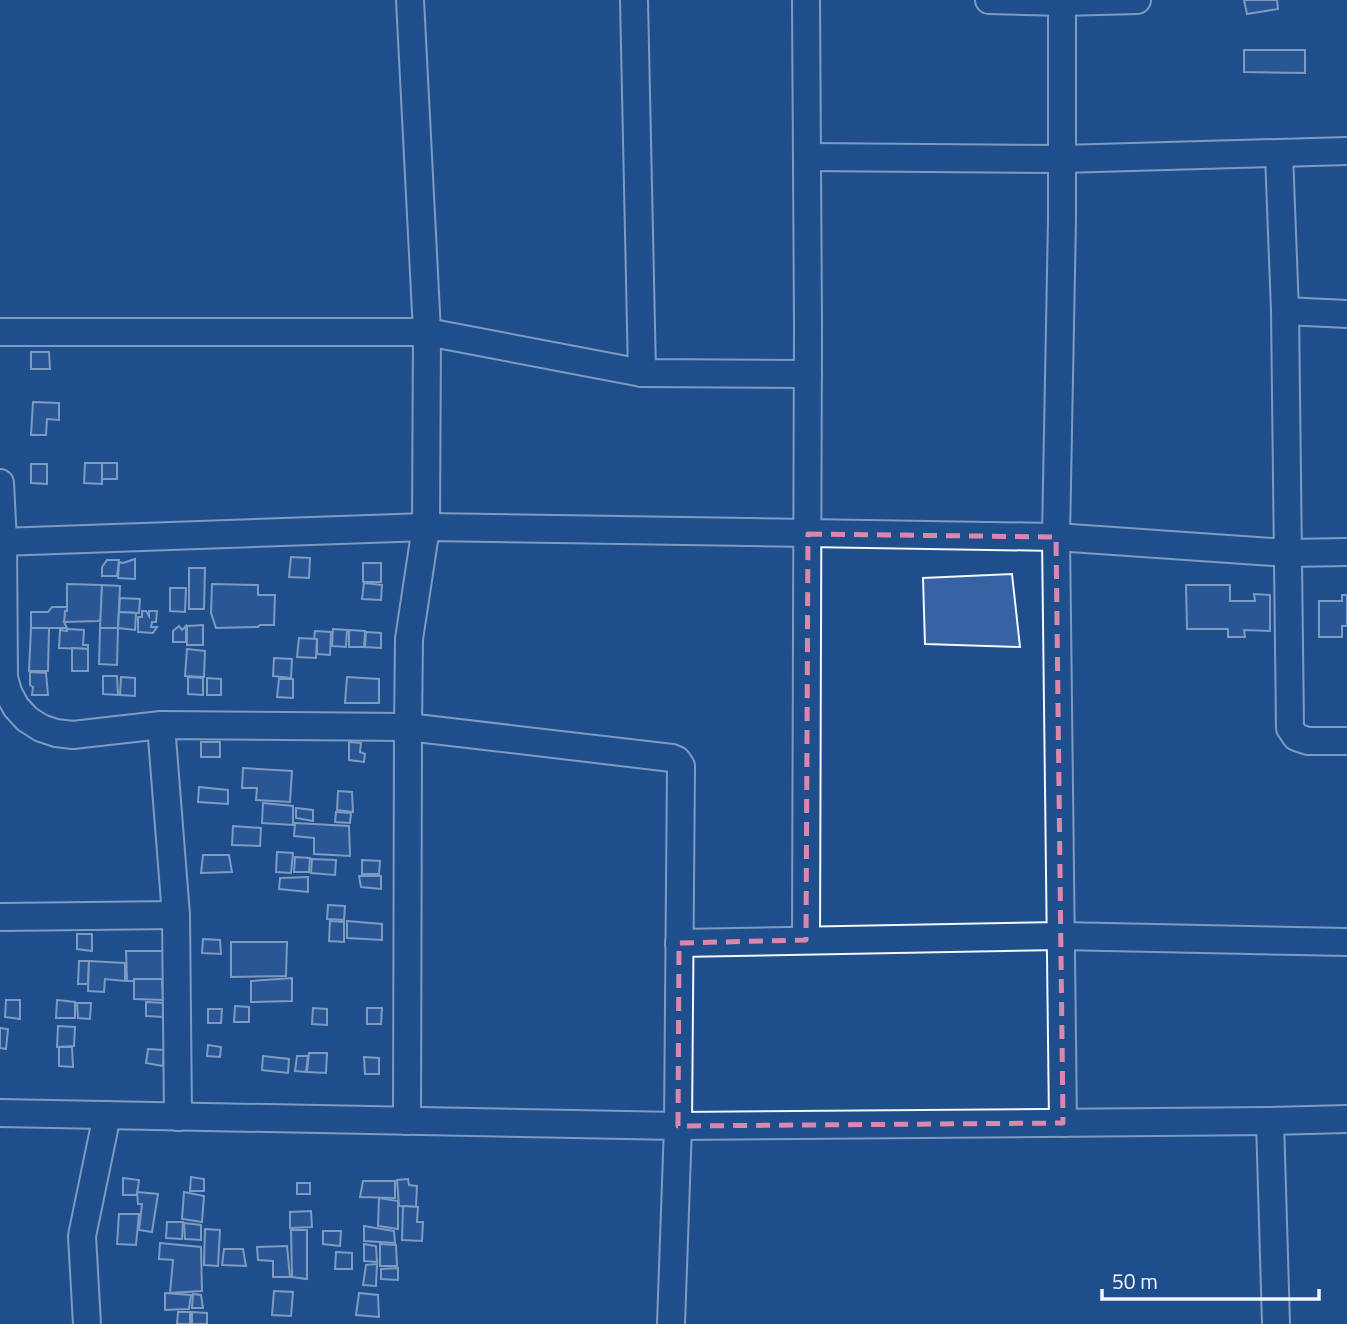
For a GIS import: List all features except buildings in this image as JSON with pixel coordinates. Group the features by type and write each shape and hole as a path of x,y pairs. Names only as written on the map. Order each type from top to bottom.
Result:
{"street":[{"path":"407,1121 409,639 426,527 427,332 410,0"},
{"path":"634,0 642,373"},
{"path":"806,0 806,940"},
{"path":"989,0 1137,0"},
{"path":"1062,1 1056,537 1063,1123"},
{"path":"807,157 1062,159 1347,151"},
{"path":"1279,154 1285,311 1290,728 1296,737 1308,741 1347,741"},
{"path":"1285,311 1347,314"},
{"path":"0,332 427,332 642,373 808,374"},
{"path":"0,483 4,677 16,707 27,719 41,728 73,735 162,724 408,727 677,760 681,766 678,1126 671,1324"},
{"path":"1,542 426,527 1056,537 1287,553 1347,552"},
{"path":"162,724 176,915 178,1116"},
{"path":"0,917 176,915"},
{"path":"679,943 1060,936 1347,942"},
{"path":"0,1113 678,1126 1347,1119"},
{"path":"87,1324 82,1236 107,1115"},
{"path":"1270,1121 1276,1324"}],"highlighted area":[{"path":"808,534 1056,537 1063,1123 678,1126 679,943 806,940"}]}
